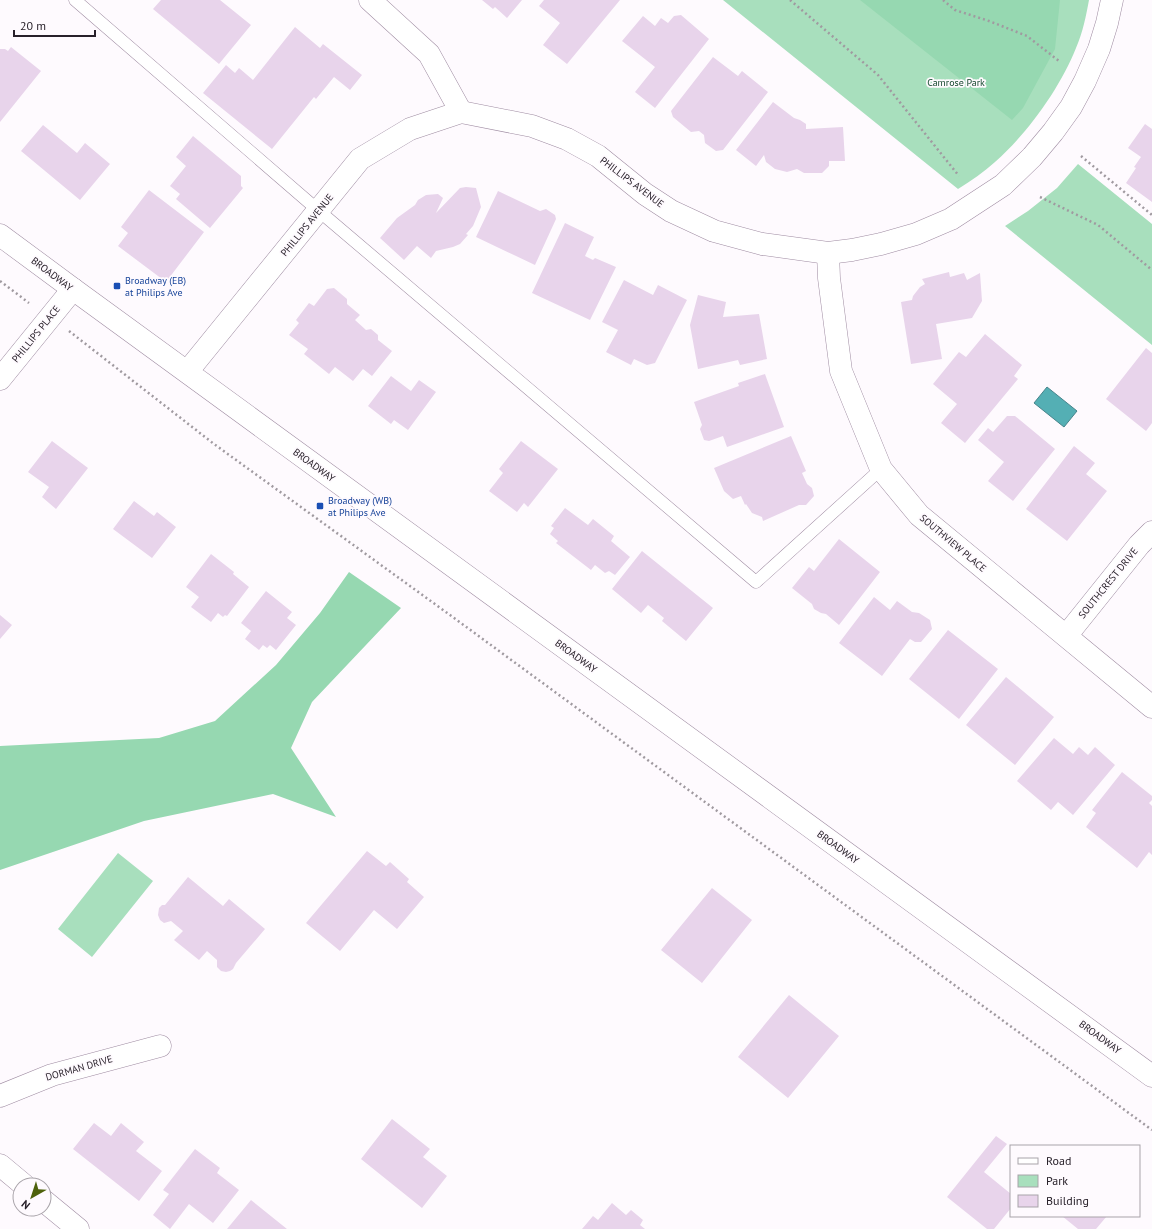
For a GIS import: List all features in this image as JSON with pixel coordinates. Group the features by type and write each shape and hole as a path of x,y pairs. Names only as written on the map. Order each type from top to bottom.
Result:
{"street":[{"path":"370,0 429,54 461,112"},
{"name":"PHILLIPS AVENUE","path":"187,372 360,159 410,130 461,112 532,126 567,139 598,156 645,194 671,211 714,231 762,244 828,253 881,244 916,234 951,219 1003,185 1032,157 1053,132 1071,107 1085,81 1099,49 1112,0"},
{"name":"BROADWAY","path":"0,235 1152,1076"},
{"name":"SOUTHVIEW PLACE","path":"828,253 841,371 881,470 919,515 1152,707"},
{"name":"PHILLIPS PLACE","path":"0,378 73,289"},
{"name":"SOUTHCREST DRIVE","path":"1066,636 1139,545 1152,532"},
{"name":"DORMAN DRIVE","path":"0,1096 52,1075 160,1046"},
{"path":"0,1165 14,1177"},
{"path":"52,1208 78,1229"}],"lane":[{"path":"75,0 319,211 756,582 881,470"}],"path":[{"path":"790,0 878,75 959,176"},
{"path":"943,0 955,10 989,21 1027,36 1059,61"},
{"path":"1081,156 1152,215"},
{"path":"1040,196 1098,225 1152,270"},
{"path":"0,282 29,302"},
{"path":"69,331 214,444 450,615 1152,1130"}],"green space":[{"name":"Camrose Park","path":"723,0 1089,0 1076,48 1061,79 1042,109 1019,138 995,162 973,180 958,189"},
{"path":"860,0 1060,0 1055,49 1023,108 1012,120"},
{"path":"1078,164 1152,224 1152,345 1005,226 1028,211 1057,188"},
{"path":"349,572 401,608 312,702 291,748 336,817 273,794 144,821 0,870 0,746 159,738 215,721 276,665 320,613"},
{"path":"118,853 153,881 92,957 58,929"}],"water":[{"path":"1047,387 1077,411 1064,427 1034,403"}],"building":[{"path":"161,0 220,0 251,25 219,64 153,9"},
{"path":"482,0 522,0 507,18 495,7 493,9"},
{"path":"544,0 620,0 567,64 543,45 560,23 539,6"},
{"path":"681,15 709,39 655,108 635,92 655,67 622,41 643,16 655,26 661,18 668,23 674,16"},
{"path":"295,27 320,48 323,44 362,75 350,90 334,77 316,99 314,97 272,149 203,93 226,65 235,73 239,68 253,80"},
{"path":"11,47 41,71 0,122 0,49 5,49 8,51"},
{"path":"713,57 738,76 742,71 768,92 723,150 716,151 705,143 704,135 699,131 691,132 673,117 671,111"},
{"path":"773,102 794,118 806,124 806,129 843,127 845,161 829,161 829,166 822,173 804,173 797,169 787,172 775,169 766,162 764,155 756,166 736,150"},
{"path":"1145,124 1152,129 1152,202 1126,183 1141,157 1128,148"},
{"path":"43,125 77,153 85,143 110,164 80,200 21,151"},
{"path":"193,136 241,176 241,186 243,188 210,228 176,199 180,194 170,186 186,166 176,157"},
{"path":"460,188 476,188 481,207 473,226 466,234 468,235 460,244 436,251 431,258 417,246 404,260 380,238 397,218 426,195 438,194 443,198 436,213"},
{"path":"149,190 204,232 166,282 118,246 128,233 121,227"},
{"path":"498,191 540,211 546,209 555,215 556,219 535,265 476,237"},
{"path":"565,223 594,237 585,256 593,260 595,258 616,267 590,320 532,293"},
{"path":"949,272 950,277 964,273 967,280 980,273 982,301 972,318 936,324 942,359 911,364 901,302 912,300 913,296 920,287 925,284 922,279"},
{"path":"624,280 653,295 658,285 687,300 655,363 647,365 634,359 631,365 606,352 618,330 602,322"},
{"path":"334,288 347,299 347,304 360,315 355,320 366,330 371,329 378,335 378,340 392,351 372,376 363,369 353,381 335,367 329,374 304,354 308,349 289,335 299,323 296,320 309,303 314,306 327,289"},
{"path":"698,295 726,302 723,317 759,314 767,359 740,365 738,360 698,369 690,325"},
{"path":"985,334 1022,365 1014,376 1018,379 965,443 941,423 957,404 933,384 959,352 966,357"},
{"path":"1146,348 1152,353 1152,423 1146,431 1106,399"},
{"path":"765,374 784,427 727,447 723,436 709,441 704,440 700,429 702,425 694,402 739,386 738,383"},
{"path":"391,376 411,391 419,380 436,392 408,430 394,420 391,424 368,406"},
{"path":"1007,416 1015,416 1055,449 1013,501 988,481 1004,462 978,440 988,428 993,432"},
{"path":"791,436 806,471 802,473 807,484 812,488 814,496 806,505 799,505 763,521 762,517 752,513 746,504 745,505 741,496 733,499 724,491 714,468"},
{"path":"52,441 88,468 56,509 42,497 49,487 28,472"},
{"path":"521,441 558,469 528,507 524,503 517,512 489,491 503,473 499,469"},
{"path":"1074,446 1095,463 1086,474 1107,491 1067,541 1026,509"},
{"path":"134,501 154,516 157,512 176,527 152,558 113,529"},
{"path":"565,508 588,525 593,519 614,536 611,541 630,557 615,575 609,571 605,573 595,565 591,570 556,543 558,541 550,534 554,528 551,526"},
{"path":"839,539 880,572 839,625 826,614 814,609 812,604 792,588 809,567 814,571"},
{"path":"642,551 713,608 686,641 662,621 664,618 648,605 641,613 612,589"},
{"path":"211,554 234,572 233,574 249,587 227,616 225,615 223,617 218,613 211,622 191,607 199,597 186,587"},
{"path":"266,591 292,612 287,618 296,625 276,650 270,645 267,648 263,645 259,650 245,639 251,631 241,623"},
{"path":"874,597 890,610 897,601 912,612 919,613 930,620 932,629 921,642 915,642 910,639 882,676 839,643"},
{"path":"0,615 12,625 0,639"},
{"path":"948,630 998,669 959,719 909,679"},
{"path":"1006,677 1054,717 1015,765 966,725"},
{"path":"1054,738 1073,754 1079,747 1088,755 1095,747 1115,765 1073,815 1058,802 1051,810 1017,781"},
{"path":"1122,772 1152,796 1152,800 1149,803 1152,806 1152,855 1149,852 1137,868 1086,827 1096,813 1092,810"},
{"path":"367,851 386,866 390,862 409,879 407,882 424,897 397,929 374,910 340,951 306,923"},
{"path":"188,877 223,906 229,899 265,929 230,971 221,971 217,967 217,960 207,951 199,960 174,940 183,931 171,921 164,923 160,920 158,915 159,908 162,905 165,905"},
{"path":"712,888 752,920 702,983 661,950"},
{"path":"789,995 839,1036 788,1098 738,1057"},
{"path":"392,1119 430,1149 423,1157 447,1176 422,1208 361,1159"},
{"path":"94,1123 111,1136 121,1123 144,1142 136,1151 162,1171 139,1201 73,1149"},
{"path":"996,1136 1007,1144 984,1172 1010,1193 1010,1209 994,1229 987,1229 947,1197"},
{"path":"195,1149 220,1168 217,1173 239,1190 213,1223 189,1204 170,1229 153,1215 169,1194 163,1190"},
{"path":"251,1200 287,1229 227,1229"},
{"path":"612,1203 626,1215 631,1210 643,1220 640,1225 645,1229 582,1229 593,1216 598,1220"},
{"path":"1063,1217 1106,1217 1096,1229 1078,1229"}],"place":[{"name":"Broadway (EB) at Philips Ave","path":"117,286"},
{"name":"Broadway (WB) at Philips Ave","path":"320,506"}]}
